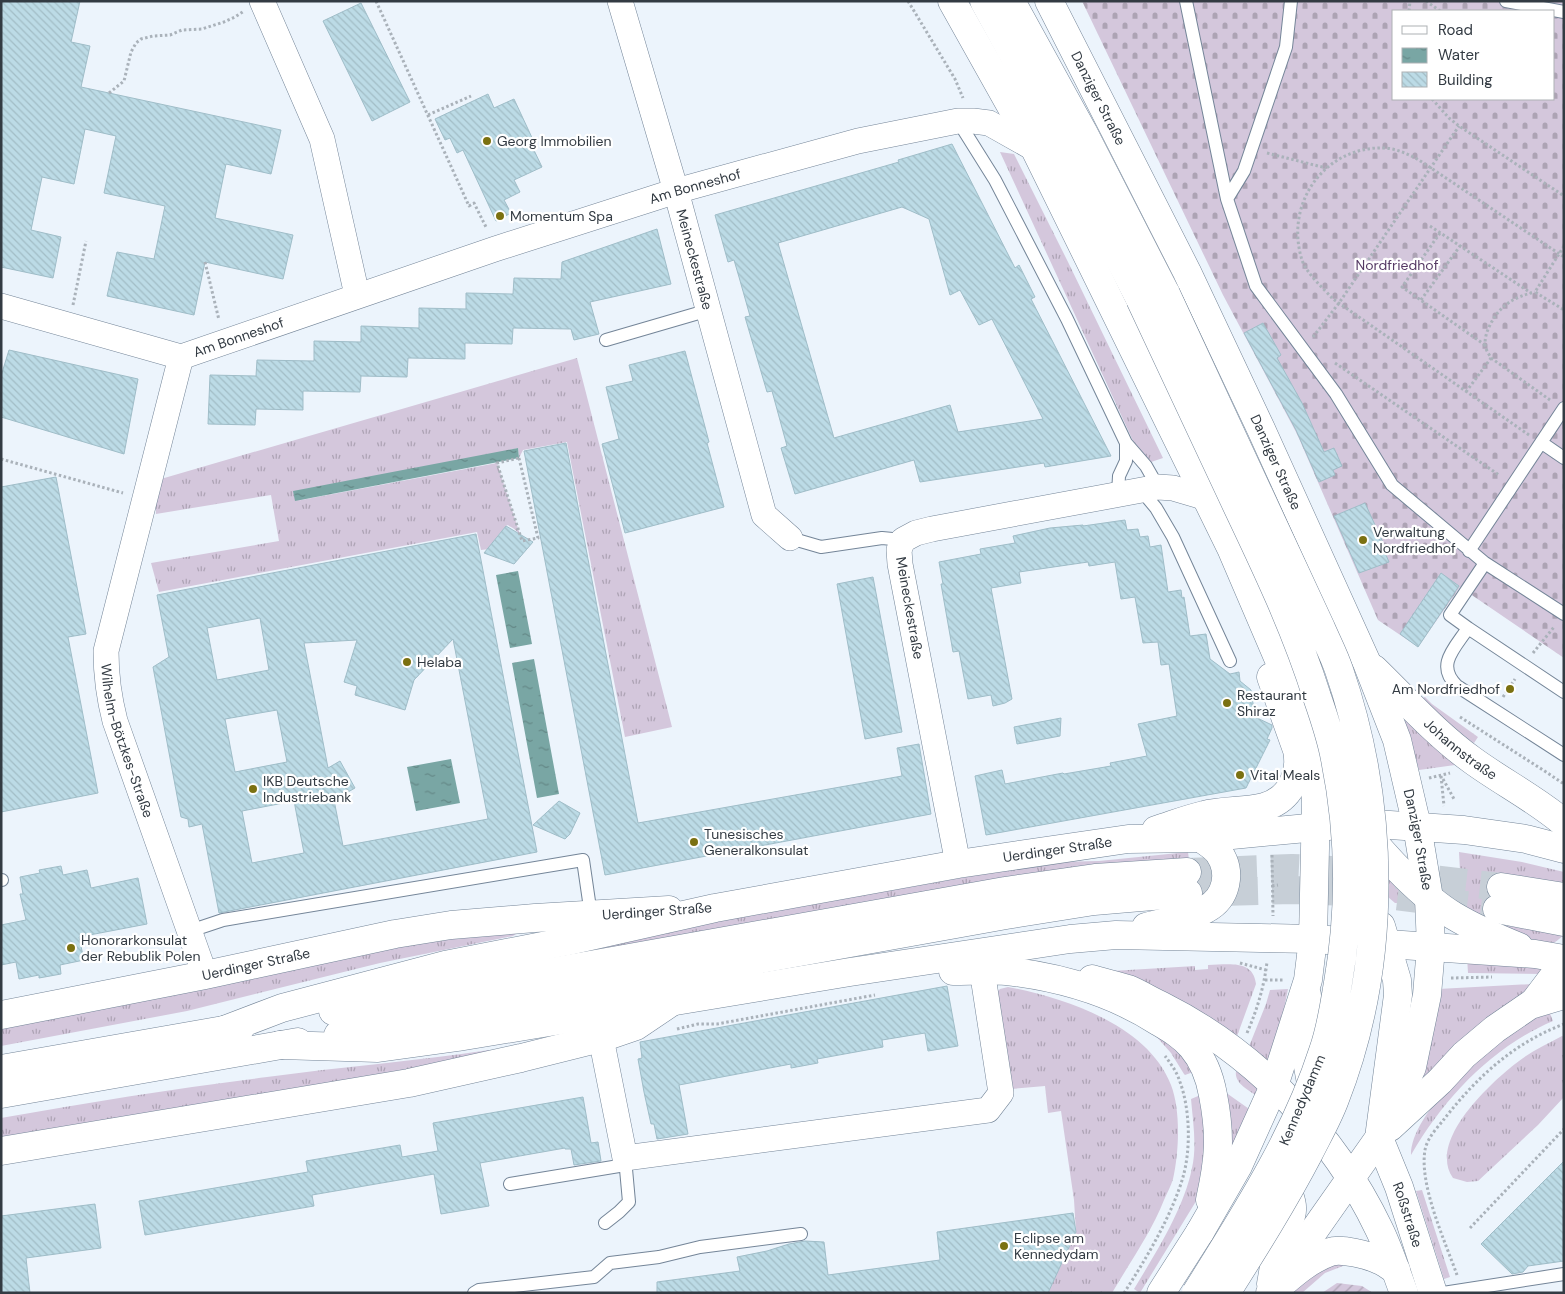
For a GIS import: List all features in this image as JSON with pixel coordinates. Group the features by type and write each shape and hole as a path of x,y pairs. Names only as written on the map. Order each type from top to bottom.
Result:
{"main road":[{"path":"952,1 1035,149 1232,548 1271,643 1360,823 1378,847 1429,902 1497,938 1535,954"},
{"name":"Danziger Straße","path":"984,1 1024,74 1153,296 1321,628 1338,669 1353,720 1368,792 1372,831 1374,895"},
{"name":"Danziger Straße","path":"1011,1 1083,132 1257,548 1302,650 1335,757 1348,856 1348,886"},
{"name":"Danziger Straße","path":"1049,1 1191,281 1261,429 1367,663 1397,740 1417,826 1429,902 1431,947"},
{"path":"1271,643 1306,692 1318,697 1328,698 1339,693 1349,686 1367,663"},
{"path":"1128,838 1204,815 1264,807 1275,803 1289,791 1294,784 1299,759 1271,678 1271,643"},
{"name":"Johannstraße","path":"1367,663 1432,726 1471,759 1552,812 1564,823"},
{"path":"1161,1293 1224,1190 1249,1142 1274,1086 1297,980 1313,939 1316,828 1315,786 1286,674"},
{"path":"1316,828 1360,823 1446,828 1526,839 1564,849"},
{"path":"1316,828 1352,870 1365,889 1391,944 1398,995 1379,1138"},
{"name":"Uerdinger Straße","path":"1,1015 205,975 405,932 452,925 715,908 958,864 1128,838 1200,838 1316,828"},
{"path":"1116,935 1206,910 1218,900 1225,889 1227,878 1225,866 1218,852 1200,838"},
{"path":"1,1069 450,992 500,980 1005,891 1095,878 1188,883 1094,902 1006,915 1,1094"},
{"name":"Kennedydamm","path":"1196,1293 1272,1168 1311,1086 1324,1049 1335,1002 1347,921 1348,886"},
{"name":"Kennedydamm","path":"1226,1293 1289,1191 1335,1100 1355,1037 1362,1006 1371,954 1374,895"},
{"path":"1564,898 1499,898 1564,922"},
{"path":"1391,944 1414,928 1422,919 1429,902"},
{"path":"224,1030 282,1008 445,965 568,941 715,908"},
{"path":"280,1045 378,1048 458,1038 850,972 1070,939 1116,935 1313,939 1535,954 1564,960"},
{"path":"1270,1293 1379,1138 1412,1067 1427,995 1431,947"},
{"path":"850,972 994,971 1075,974 1129,990 1180,1015 1238,1054 1274,1086 1320,1134 1351,1178 1380,1230 1400,1282"},
{"path":"994,971 1065,982 1107,996 1147,1014 1180,1035 1193,1048 1209,1076 1218,1120 1219,1145 1216,1172 1200,1232"},
{"path":"1297,980 1306,1029 1307,1061 1320,1134"},
{"path":"1379,1138 1440,1081 1464,1055 1495,1029 1530,1005 1564,995"},
{"path":"1,1151 409,1083 521,1058 601,1038 636,1026 673,1001"},
{"name":"Roßstraße","path":"1379,1138 1446,1291"},
{"path":"1224,1190 1249,1172 1266,1173 1275,1176 1289,1195 1293,1208 1291,1218 1282,1234 1270,1293"},
{"path":"1270,1293 1298,1270 1332,1251 1352,1252 1380,1260 1400,1282"}],"street":[{"name":"Meineckestraße","path":"620,1 676,191 764,515 790,538"},
{"path":"255,4 322,139 357,296"},
{"name":"Am Bonneshof","path":"1,306 181,357 495,248 676,191 961,111 989,123 1035,149"},
{"name":"Wilhelm-Bötzkes-Straße","path":"181,357 106,651 106,672 108,697 117,729 205,975"},
{"name":"Meineckestraße","path":"958,864 900,564 899,550 903,540 916,533 932,529 1139,490 1173,488 1207,498"},
{"path":"1530,1005 1564,960"},
{"path":"601,1038 625,1162 988,1110 1001,1094 994,971"}],"lane":[{"path":"1186,1 1227,198 1256,286 1336,394 1392,485 1469,551 1561,618"},
{"path":"1227,198 1244,171 1286,47 1291,1"},
{"path":"1506,1 1553,10"},
{"path":"961,111 1068,319 1126,443 1146,466 1139,490"},
{"path":"606,340 709,310"},
{"path":"1469,551 1563,409"},
{"path":"1126,443 1126,461 1119,476 1139,490 1156,508 1173,537 1230,661"},
{"path":"1542,443 1564,458"},
{"path":"790,538 821,547 882,538 903,540"},
{"path":"1485,563 1450,615 1564,692"},
{"path":"1468,628 1449,658 1447,673 1451,680 1457,686 1564,755"},
{"path":"190,931 224,920 583,860 591,915"},
{"path":"510,1184 625,1162 630,1202 605,1223"},
{"path":"474,1293 479,1290 594,1277 610,1263 659,1257 700,1247 801,1234"},
{"path":"1443,1293 1446,1291 1564,1274"}],"path":[{"path":"376,1 469,206 474,203 495,248"},
{"path":"908,1 954,79 961,111"},
{"path":"1426,1 1439,10"},
{"path":"109,93 124,81 131,52 136,43 142,38 170,35 182,30 202,29 212,26 236,17 255,4"},
{"path":"428,116 471,96"},
{"path":"1433,100 1459,126 1564,196"},
{"path":"1459,126 1305,351 1335,363 1514,485"},
{"path":"1252,148 1326,168"},
{"path":"1542,443 1339,303 1317,282 1302,262 1299,245 1300,213 1311,186 1326,168 1346,155 1365,150 1386,148 1397,150 1432,168 1564,257"},
{"path":"1430,226 1564,310"},
{"path":"1440,233 1402,287 1485,345 1491,358 1563,409"},
{"path":"69,325 86,241"},
{"path":"1421,300 1460,246"},
{"path":"1485,345 1489,327 1496,314 1510,300 1533,292 1564,246"},
{"path":"205,262 225,342"},
{"path":"1466,392 1491,358"},
{"path":"520,458 538,538 522,541 497,463 520,458"},
{"path":"1,459 146,499"},
{"path":"1530,657 1540,642 1561,618"},
{"path":"1500,702 1517,676"},
{"name":"Johannstraße","path":"1488,734 1564,784"},
{"path":"1540,774 1547,764"},
{"path":"1444,805 1441,776 1454,799"},
{"path":"1272,852 1273,918"},
{"path":"1272,886 1278,885"},
{"path":"1245,1038 1258,1007 1268,959"},
{"path":"1239,963 1266,970"},
{"path":"1265,980 1297,980"},
{"path":"671,1030 698,1024 717,1024 883,993"},
{"path":"1446,1291 1457,1276 1429,1192 1424,1166 1425,1148 1432,1134 1465,1094 1501,1059 1523,1044 1564,1024"},
{"path":"1124,1293 1163,1225 1183,1177 1187,1162 1188,1131 1186,1106 1181,1084 1177,1073 1161,1051"},
{"path":"1470,1228 1564,1129"}],"green space":[{"name":"Nordfriedhof","path":"1082,1 1564,1 1564,658 1460,587 1418,647 1378,620 1297,434 1223,295"},
{"path":"1000,152 1014,154 1163,458 1151,462 1134,443"},
{"path":"577,358 672,727 625,737 567,442 523,450 519,458 518,448 296,501 497,463 522,541 520,535 507,525 496,538 497,548 481,550 477,532 159,592 151,563 279,541 271,495 156,514 154,481"},
{"path":"1425,697 1478,737 1474,743 1456,732 1424,703 1423,698"},
{"path":"1401,709 1457,762 1455,765 1419,770"},
{"path":"1188,852 1189,860 496,969 625,938 1054,862 1099,861"},
{"path":"1459,852 1522,862 1564,872 1564,885 1496,924 1564,934 1552,943 1536,942 1462,909"},
{"path":"1388,872 1406,892 1401,903 1395,903 1388,897"},
{"path":"518,930 519,932 513,936 380,963 187,1011 1,1046 1,1024 406,944"},
{"path":"1467,957 1546,967 1542,974 1468,973"},
{"path":"1208,965 1238,965 1250,970 1254,976 1256,984 1236,1039 1112,971 1195,966 1195,970 1208,969"},
{"path":"1533,984 1418,1088 1438,989"},
{"path":"1008,987 1079,1007 1124,1031 1144,1046 1160,1064 1171,1085 1178,1119 1177,1157 1173,1179 1153,1224 1112,1293 1048,1293 1076,1232 1074,1200 1061,1111 1048,1113 1045,1086 1011,1089 995,994 1000,989"},
{"path":"1288,989 1281,1024 1268,1068 1248,1049 1270,990"},
{"path":"1549,1011 1553,1021 1510,1045 1471,1076 1454,1094 1411,1155 1414,1138 1423,1120 1436,1102 1469,1066 1518,1027"},
{"path":"1156,1025 1196,1071 1184,1074 1171,1053 1155,1035"},
{"path":"1562,1036 1564,1037 1564,1097 1538,1125 1478,1181 1467,1182 1453,1178 1447,1163 1448,1147 1455,1130 1479,1097 1519,1061"},
{"path":"489,1050 491,1055 1,1141 1,1118 200,1086"},
{"path":"1236,1071 1259,1088 1257,1096 1239,1083"},
{"path":"1225,1092 1252,1111 1231,1156"},
{"path":"1203,1094 1208,1151 1198,1198 1140,1293 1134,1289 1168,1231 1188,1184 1194,1151 1191,1099"},
{"path":"1422,1190 1450,1277 1444,1279 1416,1191"},
{"path":"1344,1259 1343,1266 1325,1273 1302,1293 1293,1293 1306,1276"},
{"path":"1337,1283 1362,1286 1373,1293 1322,1293"}],"water":[{"path":"518,448 519,458 295,501 293,491"},
{"path":"518,571 532,644 510,648 496,575"},
{"path":"534,659 559,794 537,798 512,663"},
{"path":"451,759 460,803 416,811 407,767"}],"building":[{"path":"1,1 80,1 71,42 90,46 81,87 281,130 271,174 226,164 215,218 293,235 283,279 205,262 194,315 107,296 117,252 154,259 165,206 104,193 116,136 85,129 74,184 42,177 31,230 61,237 53,278 1,267"},
{"path":"361,3 410,102 372,121 323,21"},
{"path":"488,94 494,108 514,99 534,142 531,144 542,167 514,180 520,192 504,200 511,213 496,221 463,150 457,153 450,138 445,140 435,119"},
{"path":"952,144 1015,268 1019,265 1035,297 1031,299 1111,456 1045,467 1044,463 920,482 914,460 795,494 781,448 787,446 772,391 767,392 745,317 750,316 739,277 734,260 728,262 715,215 899,162 898,160","holes":["902,207 929,219 950,295 960,290 979,325 992,319 1043,419 958,432 950,405 834,438 778,243"]},
{"path":"657,229 671,284 590,302 599,334 574,340 571,329 513,328 512,344 465,343 465,359 408,358 407,377 361,376 360,392 303,391 303,410 256,409 255,425 208,424 210,375 256,376 257,360 314,361 314,341 361,342 361,326 419,328 419,308 466,309 466,293 513,294 514,278 561,279 562,262"},
{"path":"1263,323 1281,355 1277,358 1302,403 1324,452 1334,448 1342,466 1333,470 1335,475 1319,482 1296,430 1244,333"},
{"path":"9,350 138,379 124,454 1,417 1,376"},
{"path":"685,351 724,507 625,533 602,444 619,439 606,387 633,381 629,365"},
{"path":"566,443 638,823 902,776 897,748 919,744 931,814 605,875 524,451"},
{"path":"56,477 86,634 68,637 98,793 1,812 1,487"},
{"name":"Verwaltung Nordfriedhof","path":"1365,503 1385,547 1383,548 1389,562 1359,573 1334,516"},
{"path":"1125,520 1127,530 1138,529 1140,537 1148,536 1150,547 1161,545 1168,592 1181,590 1182,598 1184,597 1190,636 1206,634 1210,659 1230,674 1239,672 1240,681 1251,690 1255,717 1272,725 1267,739 1270,740 1246,788 986,835 975,776 1002,770 1005,784 1111,766 1110,763 1147,756 1138,724 1177,716 1169,664 1161,665 1158,642 1143,643 1135,597 1121,599 1115,562 1089,566 1088,562 1019,572 1021,583 991,588 1012,699 993,706 991,695 968,699 959,651 953,652 939,562 981,554 980,549 1015,543 1013,536 1050,528 1083,526"},
{"path":"506,526 533,542 514,564 484,553"},
{"path":"476,534 537,852 219,913 202,824 189,827 188,819 181,817 153,667 169,657 157,595","holes":["260,618 269,670 217,680 207,628","453,639 488,819 343,846 334,800 355,788 340,761 328,768 304,643 357,640 344,682 357,686 355,695 405,710 414,680","277,710 287,762 235,772 225,719","294,801 304,853 252,863 242,811"]},
{"path":"1441,573 1459,586 1418,647 1400,634"},
{"path":"873,577 902,732 865,739 837,584"},
{"path":"1061,718 1060,736 1017,744 1014,727"},
{"path":"559,801 580,813 570,834 565,839 533,825"},
{"path":"61,866 63,875 87,870 91,888 138,878 147,924 79,937 84,960 60,965 61,974 39,978 39,975 19,979 16,962 1,965 1,925 26,920 20,894 23,894 20,877 40,873 39,870"},
{"path":"947,986 958,1046 928,1051 925,1033 882,1040 883,1047 817,1059 818,1063 791,1068 791,1064 679,1085 688,1134 657,1139 654,1124 651,1124 638,1059 642,1058 640,1042"},
{"path":"583,1097 591,1143 598,1142 601,1161 574,1165 571,1149 565,1148 480,1163 489,1206 441,1214 434,1174 312,1195 314,1206 145,1235 139,1201 308,1172 306,1161 400,1145 402,1157 438,1151 433,1123"},
{"path":"1564,1161 1564,1261 1528,1266 1523,1272 1512,1274 1481,1244"},
{"path":"95,1204 101,1248 26,1258 30,1293 1,1293 1,1216"},
{"path":"1073,1213 1076,1232 1048,1293 657,1293 657,1282 740,1271 737,1257 789,1244 805,1241 824,1242 828,1275 940,1260 937,1232"}],"tunnel":[{"path":"1187,872 1292,868 1371,872 1501,887"},
{"path":"1188,893 1293,890 1371,893 1497,909"}],"place":[{"name":"Georg Immobilien","path":"487,141"},
{"name":"Momentum Spa","path":"500,216"},
{"name":"Verwaltung Nordfriedhof","path":"1363,540"},
{"name":"Helaba","path":"407,662"},
{"name":"Am Nordfriedhof","path":"1510,689"},
{"name":"Restaurant Shiraz","path":"1227,703"},
{"name":"Vital Meals","path":"1240,775"},
{"name":"IKB Deutsche Industriebank","path":"253,789"},
{"name":"Tunesisches Generalkonsulat","path":"694,842"},
{"name":"Honorarkonsulat der Rebublik Polen","path":"71,948"},
{"name":"Eclipse am Kennedydam","path":"1004,1246"}]}
